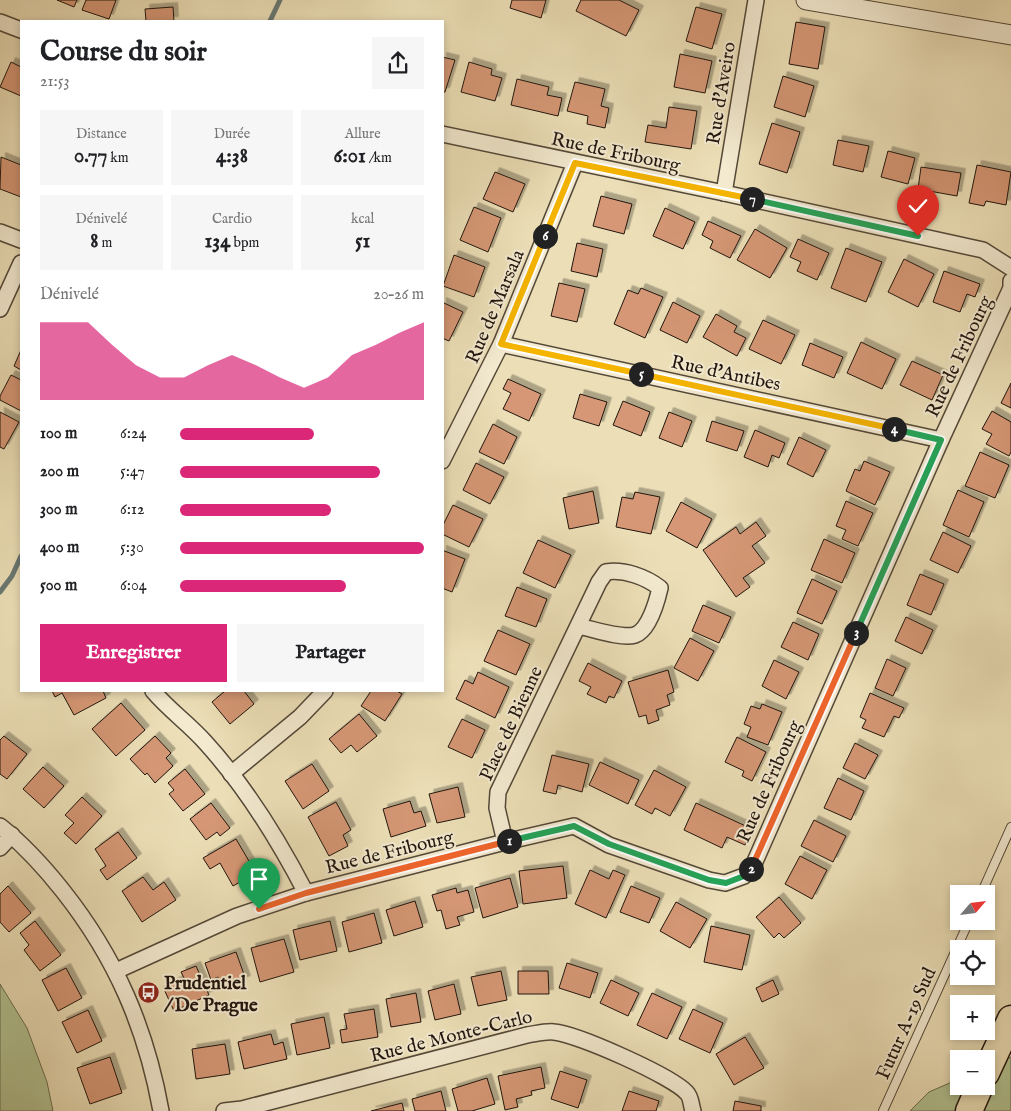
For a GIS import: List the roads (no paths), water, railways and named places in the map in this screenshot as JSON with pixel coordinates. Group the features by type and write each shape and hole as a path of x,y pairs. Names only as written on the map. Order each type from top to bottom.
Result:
{"highway":[{"path":"995,1054 1011,1019"},
{"path":"969,1111 976,1095"}],"street":[{"name":"Rue d'Aveiro","path":"724,193 756,0"},
{"path":"806,0 1011,35"},
{"path":"0,22 20,30"},
{"name":"Rue de Fribourg","path":"444,134 983,250 1011,268"},
{"name":"Rue de Marsala","path":"444,457 501,344 575,163"},
{"path":"0,232 20,240"},
{"path":"0,309 20,265"},
{"name":"Rue de Fribourg","path":"116,971 237,916 306,893 574,826 609,844 709,880 726,883 744,876 753,866 941,440 1011,288 1011,282"},
{"name":"Rue d'Antibes","path":"501,344 941,440"},
{"name":"Place de Bienne","path":"505,842 498,808 498,792 599,582 606,572 616,570 650,579 660,588 656,605 646,626 637,634 623,636 578,626"},
{"name":"Rue de Fribourg","path":"154,692 205,743 232,774 271,831 306,893"},
{"path":"232,774 300,717 324,692"},
{"path":"0,848 6,831 44,867 97,937 116,971 132,1007 147,1049 161,1111"},
{"name":"Rue de Monte-Carlo","path":"224,1111 251,1106 527,1035 553,1032 584,1040 664,1077 689,1094 692,1111"}],"lane":[{"path":"985,885 1011,827"},
{"name":"Futur A-19 Sud","path":"883,1111 965,930"}],"waterway":[{"path":"270,20 280,0"},
{"path":"0,592 12,576 20,558"}],"place":[{"name":"Prudentiel / De Prague","path":"148,993"}]}
